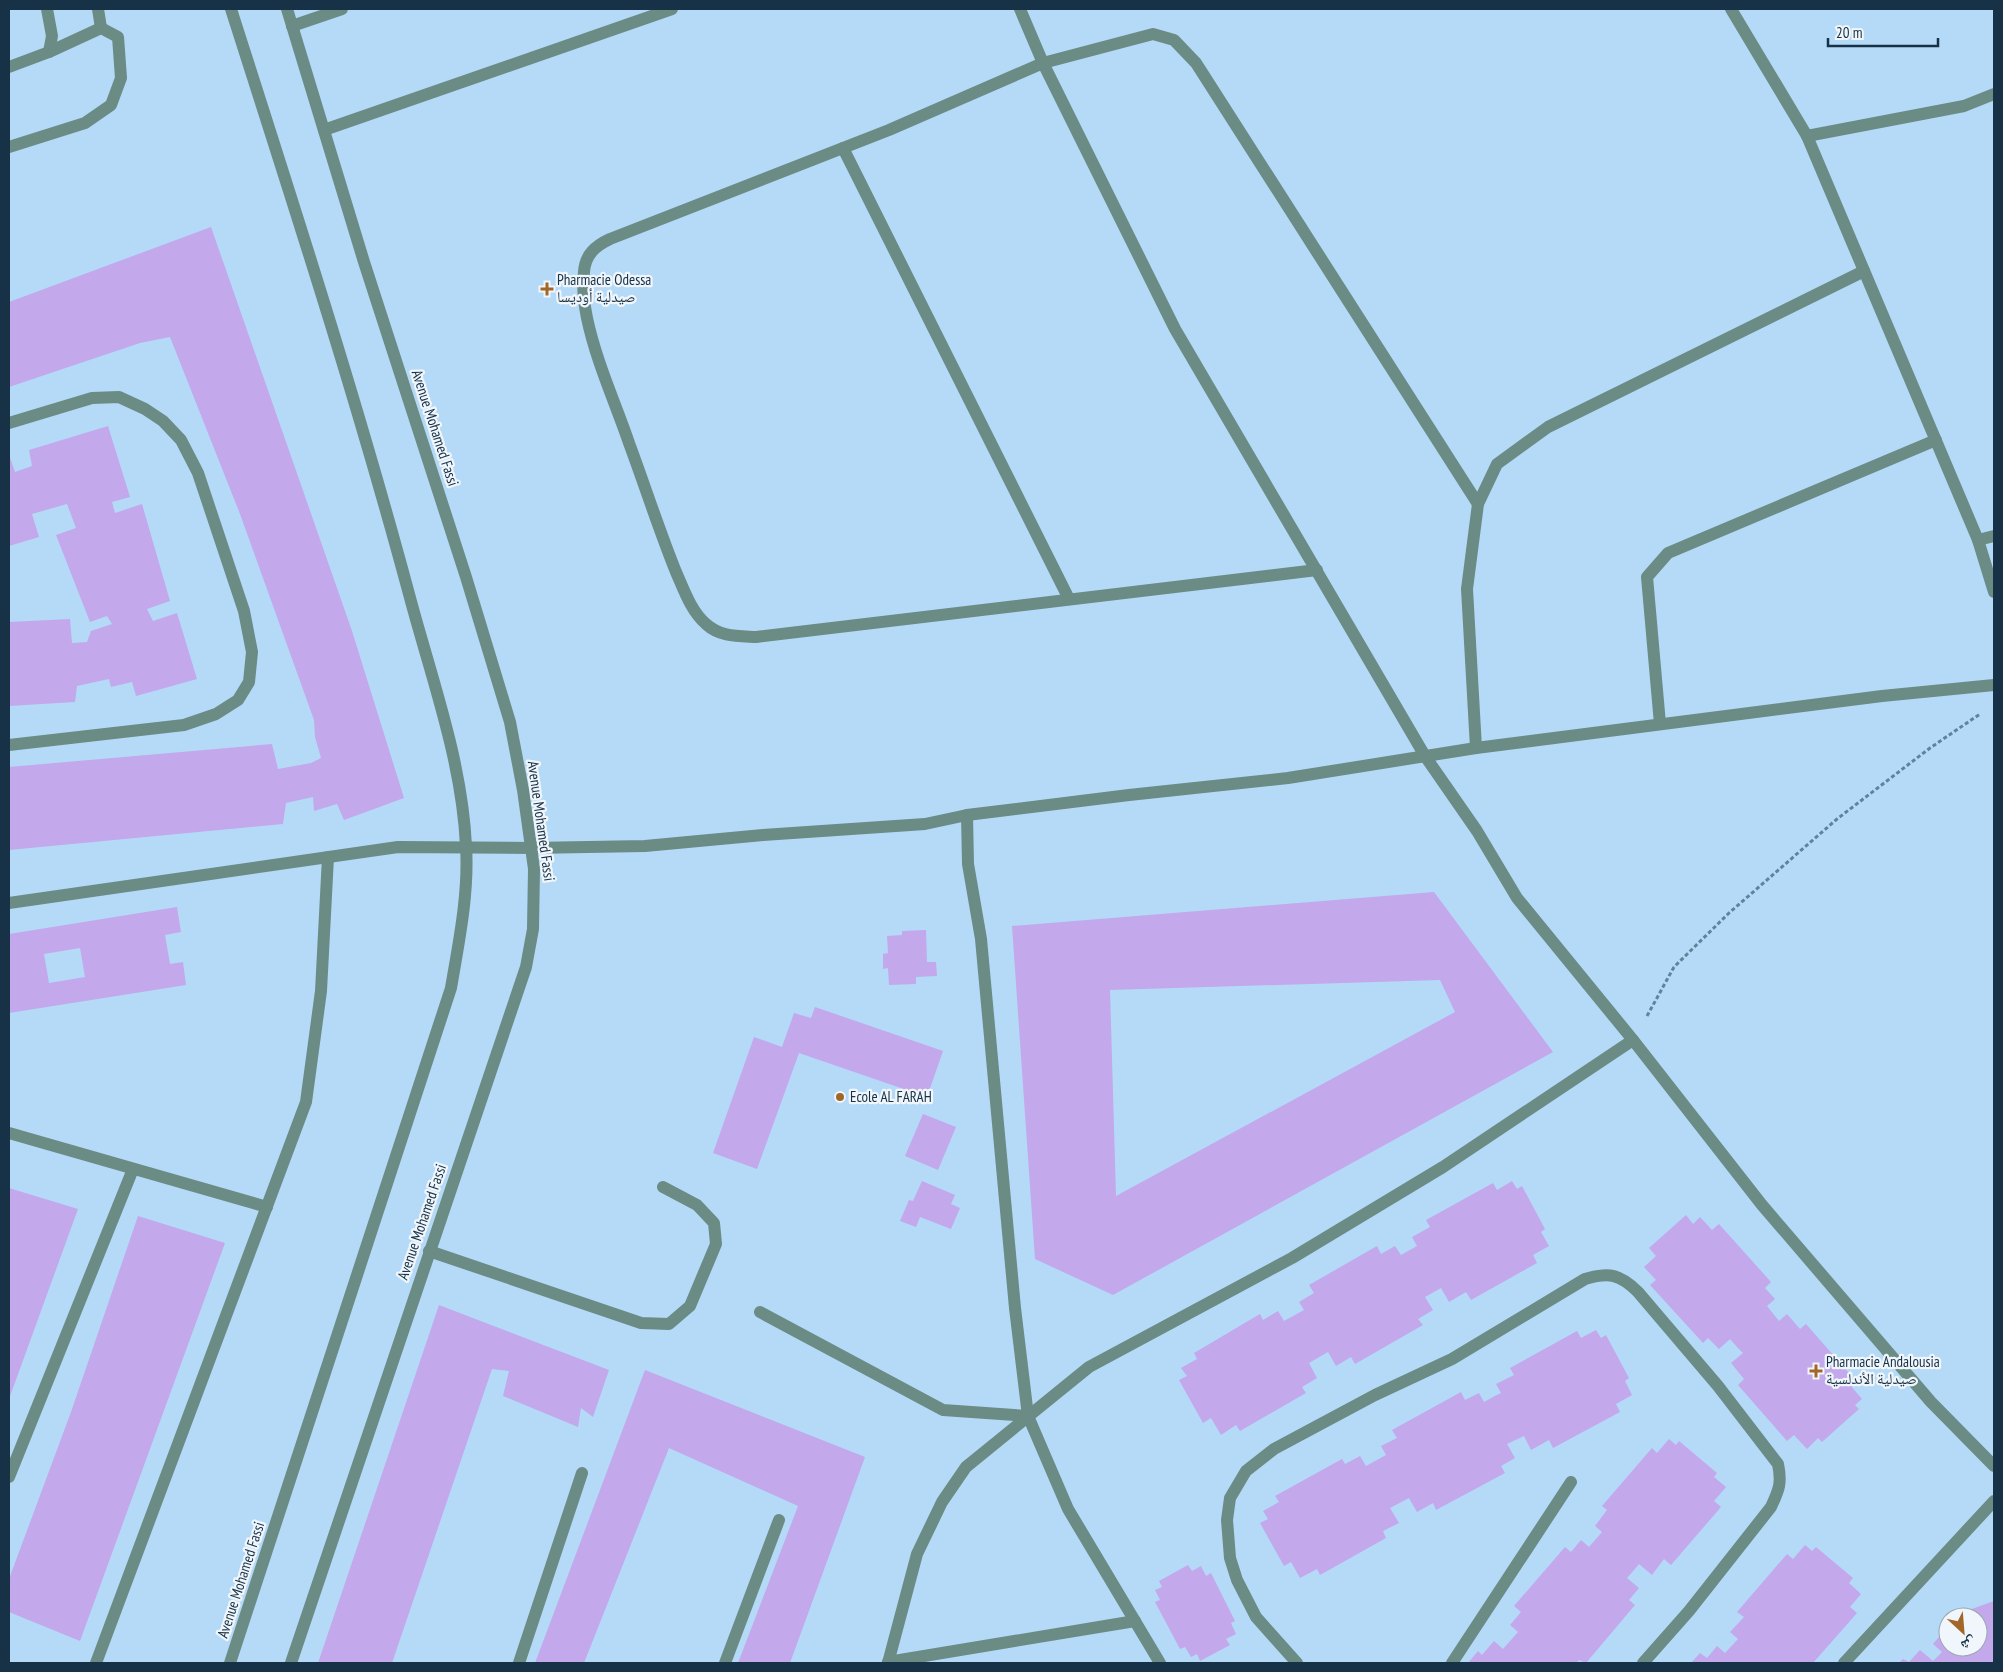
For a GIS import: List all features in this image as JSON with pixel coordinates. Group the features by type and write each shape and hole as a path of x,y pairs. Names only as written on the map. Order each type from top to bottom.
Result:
{"street":[{"path":"47,9 52,36 49,52"},
{"path":"9,147 85,123 111,105 120,78 118,37 102,28 98,9"},
{"name":"Avenue Mohamed Fassi","path":"230,1663 451,988 463,917 466,848 459,776 376,472 312,260 231,9"},
{"name":"Avenue Mohamed Fassi","path":"287,9 364,262 466,578 510,722 531,848 534,897 533,929 526,967 291,1663"},
{"path":"292,26 342,9"},
{"path":"324,130 672,9"},
{"path":"1020,9 1043,63 1175,329 1425,756 1477,831 1517,898 1633,1040 1762,1205 1931,1402 1994,1466"},
{"path":"1731,9 1807,136 1978,540 1994,592"},
{"path":"9,67 49,52 102,28"},
{"path":"1317,570 756,637 724,635 707,625 698,615 684,591 667,550 597,354 587,317 584,292 586,259 598,245 610,239 889,130 1043,63 1153,34 1174,40 1196,63 1478,504"},
{"path":"1807,136 1964,106 1994,94"},
{"path":"843,148 1069,600"},
{"path":"1476,748 1467,589 1478,504 1497,464 1548,427 1864,271"},
{"path":"9,423 92,398 119,397 145,408 163,421 180,440 198,473 244,610 252,652 250,682 238,700 216,714 184,725 9,745"},
{"path":"1660,724 1647,576 1668,552 1936,440"},
{"path":"1978,540 1994,536"},
{"path":"9,903 398,847 531,848 645,846 763,835 925,824 967,815 1288,778 1476,748 1660,724 1882,696 1994,685"},
{"path":"967,815 968,864 981,939 1015,1308 1028,1416 1068,1509 1160,1663"},
{"path":"96,1663 306,1102 321,991 328,857"},
{"path":"1135,1621 888,1663 917,1554 942,1502 966,1467 1089,1367 1292,1258 1443,1167 1633,1040"},
{"path":"9,1133 267,1207"},
{"path":"9,1478 133,1168"},
{"path":"429,1251 641,1323 669,1324 690,1306 716,1244 714,1223 698,1205 663,1187"},
{"path":"1297,1663 1256,1617 1237,1580 1230,1558 1227,1520 1230,1498 1246,1471 1274,1449 1375,1395 1452,1359 1585,1279 1598,1275 1614,1275 1627,1281 1638,1292 1718,1386 1778,1464 1781,1479 1778,1492 1771,1507 1689,1611 1643,1663"},
{"path":"760,1312 943,1410 1028,1416"},
{"path":"519,1663 582,1473"},
{"path":"1452,1663 1571,1482"},
{"path":"1844,1663 1994,1501"},
{"path":"725,1663 779,1520"}],"path":[{"path":"1633,1040 1674,967 1728,913 1837,819 1930,748 1986,710"}],"building":[{"path":"211,227 352,631 404,798 344,820 337,804 314,811 313,797 286,803 283,824 9,850 9,767 272,744 278,769 311,763 321,758 315,737 314,720 240,514 170,337 140,343 9,387 9,302"},
{"path":"108,426 130,497 112,502 115,513 142,504 170,601 147,609 153,621 177,613 197,679 136,696 132,682 111,687 109,679 77,686 75,702 9,706 9,622 70,619 72,643 87,642 91,631 112,624 107,616 90,622 56,535 76,528 67,504 32,514 39,537 9,546 9,455 15,472 32,466 29,450"},
{"path":"1434,892 1553,1052 1113,1295 1035,1259 1012,926","holes":["1440,980 1455,1012 1116,1196 1110,990"]},
{"path":"177,907 181,932 165,935 170,964 183,962 186,985 9,1013 9,934","holes":["80,948 85,977 49,983 44,954"]},
{"path":"926,930 927,962 936,962 937,976 916,977 916,984 889,985 888,968 883,969 883,954 888,953 887,936 902,935 902,931"},
{"path":"815,1007 943,1051 927,1097 799,1053 757,1169 713,1153 754,1037 782,1047 794,1013 811,1018"},
{"path":"923,1114 956,1127 938,1170 905,1156"},
{"path":"922,1181 955,1195 951,1204 960,1208 951,1229 920,1217 916,1227 900,1221 909,1200 913,1201"},
{"path":"1512,1181 1517,1189 1522,1186 1545,1229 1541,1232 1549,1246 1533,1255 1537,1263 1471,1300 1466,1292 1449,1302 1441,1288 1425,1297 1433,1310 1418,1319 1423,1325 1355,1364 1351,1357 1336,1366 1328,1352 1309,1363 1317,1378 1302,1387 1306,1393 1240,1431 1236,1425 1221,1435 1211,1418 1203,1423 1179,1380 1187,1376 1181,1368 1197,1359 1194,1353 1260,1314 1263,1320 1278,1311 1284,1321 1304,1310 1299,1302 1314,1293 1309,1285 1377,1246 1381,1254 1395,1246 1401,1255 1417,1246 1412,1237 1430,1227 1426,1220 1493,1183 1497,1190"},
{"path":"9,1188 78,1209 9,1399"},
{"path":"1686,1215 1693,1224 1700,1217 1712,1230 1719,1224 1771,1282 1765,1288 1775,1299 1767,1306 1779,1321 1787,1314 1800,1329 1806,1324 1856,1381 1851,1386 1862,1399 1855,1405 1859,1409 1822,1442 1818,1438 1807,1449 1794,1435 1787,1441 1738,1385 1744,1379 1731,1363 1743,1353 1730,1339 1719,1349 1708,1338 1703,1343 1650,1285 1656,1280 1644,1267 1656,1256 1649,1248"},
{"path":"138,1216 225,1243 80,1641 9,1612 9,1579 71,1412"},
{"path":"439,1305 609,1370 593,1417 581,1408 578,1427 503,1396 509,1371 492,1369 392,1663 318,1663"},
{"path":"1596,1330 1601,1338 1606,1335 1629,1378 1625,1381 1632,1395 1616,1404 1620,1412 1553,1448 1549,1440 1531,1450 1524,1436 1507,1444 1515,1458 1501,1466 1505,1473 1436,1510 1433,1503 1417,1512 1409,1498 1390,1508 1399,1523 1383,1531 1386,1538 1320,1575 1317,1569 1300,1578 1291,1562 1284,1566 1260,1523 1268,1519 1263,1511 1279,1502 1275,1496 1342,1459 1345,1464 1360,1456 1366,1466 1386,1455 1381,1446 1397,1438 1392,1430 1461,1392 1465,1400 1479,1393 1484,1402 1501,1393 1496,1384 1514,1375 1510,1368 1577,1331 1581,1338"},
{"path":"645,1370 865,1457 790,1663 738,1663 798,1506 669,1448 584,1663 535,1663"},
{"path":"1669,1439 1676,1445 1679,1441 1717,1473 1714,1477 1726,1487 1714,1501 1721,1507 1671,1565 1664,1559 1652,1575 1639,1564 1627,1578 1639,1588 1629,1600 1635,1605 1586,1663 1579,1660 1576,1663 1468,1663 1478,1651 1482,1655 1494,1641 1503,1649 1518,1632 1510,1625 1521,1612 1514,1606 1565,1547 1571,1552 1581,1540 1589,1547 1602,1532 1595,1526 1607,1510 1602,1506 1652,1448 1657,1453"},
{"path":"1805,1545 1812,1551 1816,1547 1853,1578 1849,1583 1861,1594 1850,1607 1857,1613 1813,1663 1691,1663 1700,1653 1707,1658 1717,1646 1725,1653 1738,1639 1730,1632 1744,1617 1737,1612 1787,1554 1793,1559"},
{"path":"1188,1565 1192,1571 1201,1566 1206,1576 1211,1573 1235,1621 1231,1623 1236,1634 1226,1639 1230,1645 1200,1661 1197,1654 1191,1657 1185,1647 1180,1649 1155,1602 1160,1600 1155,1590 1162,1587 1159,1581"},
{"path":"1994,1601 1994,1663 1899,1663 1903,1659 1909,1662 1920,1650 1933,1661 1938,1656 1988,1657 1988,1607 1977,1607"},
{"path":"1938,1638 1938,1648 1933,1644"}],"place":[{"name":"Pharmacie Odessa صيدلية أوديسا","path":"547,289"},
{"name":"Ecole AL FARAH","path":"840,1097"},
{"name":"Pharmacie Andalousia صيدلية الأندلسية","path":"1816,1371"}]}
